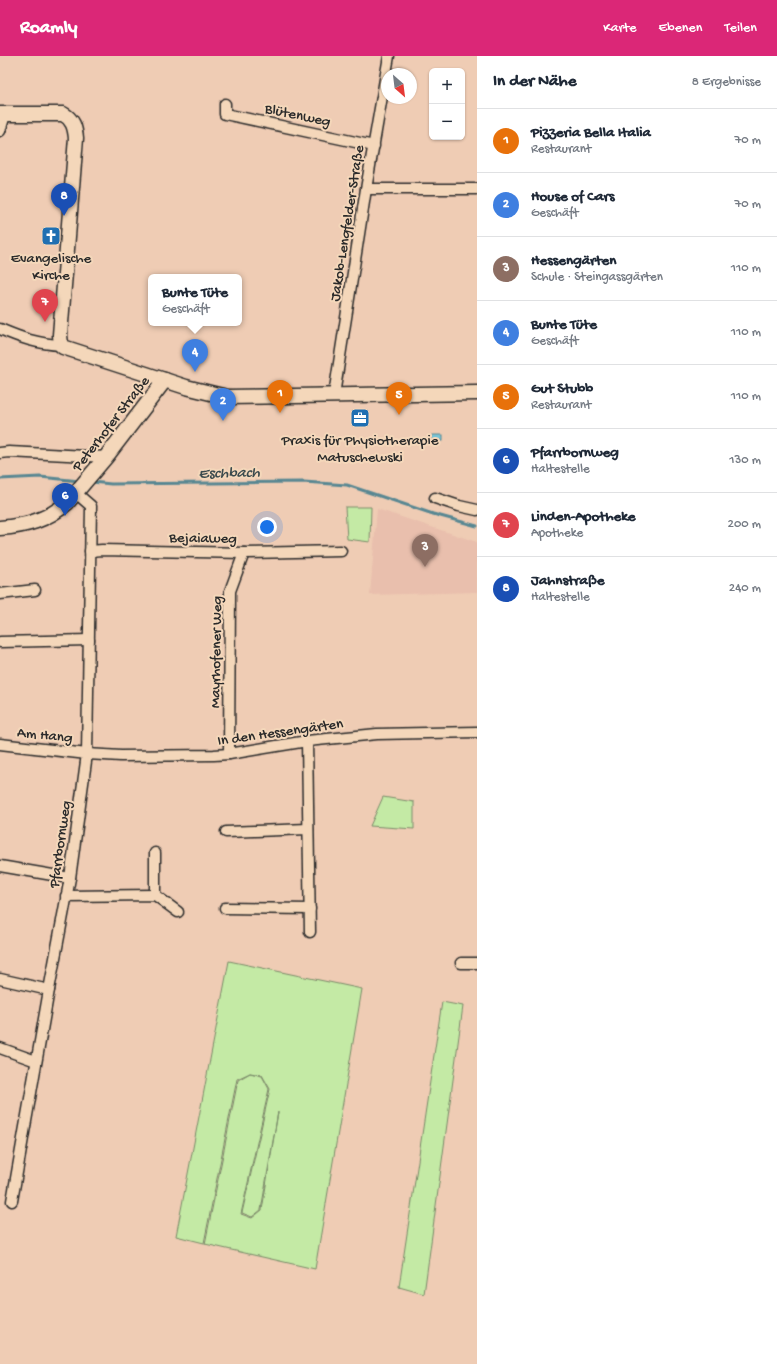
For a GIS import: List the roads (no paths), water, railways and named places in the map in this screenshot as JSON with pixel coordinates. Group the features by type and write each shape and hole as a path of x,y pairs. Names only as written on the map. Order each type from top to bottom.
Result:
{"street":[{"name":"Jakob-Lengfelder-Straße","path":"334,396 366,189 389,56"},
{"name":"Blütenweg","path":"225,104 225,114 374,146"},
{"path":"0,131 3,115 63,114 69,117 75,128 76,138 60,335 61,345"},
{"path":"366,189 477,189"},
{"path":"0,329 24,339 61,345 68,349 203,392 226,397 477,393"},
{"name":"Peterhofer Straße","path":"0,528 16,527 41,520 60,509 80,489 103,461 165,380"},
{"path":"0,453 9,452 103,461"},
{"name":"Pfarrbornweg","path":"12,1201 70,878 87,754 91,506 80,489"},
{"path":"435,498 477,510"},
{"name":"Bejaiaweg","path":"90,551 244,553 341,552"},
{"name":"Mayrhofener Weg","path":"229,754 230,590 244,553"},
{"path":"0,594 35,590"},
{"path":"0,642 89,640"},
{"name":"In den Hessengärten","path":"87,754 121,756 229,754 307,741 377,734 477,732"},
{"path":"307,741 310,932"},
{"name":"Am Hang","path":"0,744 87,754"},
{"path":"226,832 308,829"},
{"path":"155,853 155,895"},
{"path":"0,866 70,878"},
{"path":"66,896 155,895 178,912"},
{"path":"225,908 310,909"},
{"path":"461,962 477,963"},
{"path":"0,978 49,990"},
{"path":"0,1048 36,1061"}],"water":[{"path":"432,435 443,435 443,441 432,441"}],"waterway":[{"name":"Eschbach","path":"0,479 40,477 80,481"},
{"name":"Eschbach","path":"92,482 111,484 304,482 347,485 433,514 477,526"}],"place":[{"name":"Jahnstraße","path":"64,216"},
{"name":"Evangelische Kirche","path":"51,236"},
{"name":"Linden-Apotheke","path":"45,322"},
{"name":"Bunte Tüte","path":"195,372"},
{"name":"Pizzeria Bella Italia","path":"280,413"},
{"name":"Gut Stubb","path":"399,415"},
{"name":"Praxis für Physiotherapie Matuschewski","path":"360,418"},
{"name":"House of Cars","path":"223,421"},
{"name":"Pfarrbornweg","path":"65,516"},
{"name":"Hessengärten","path":"425,567"}]}
